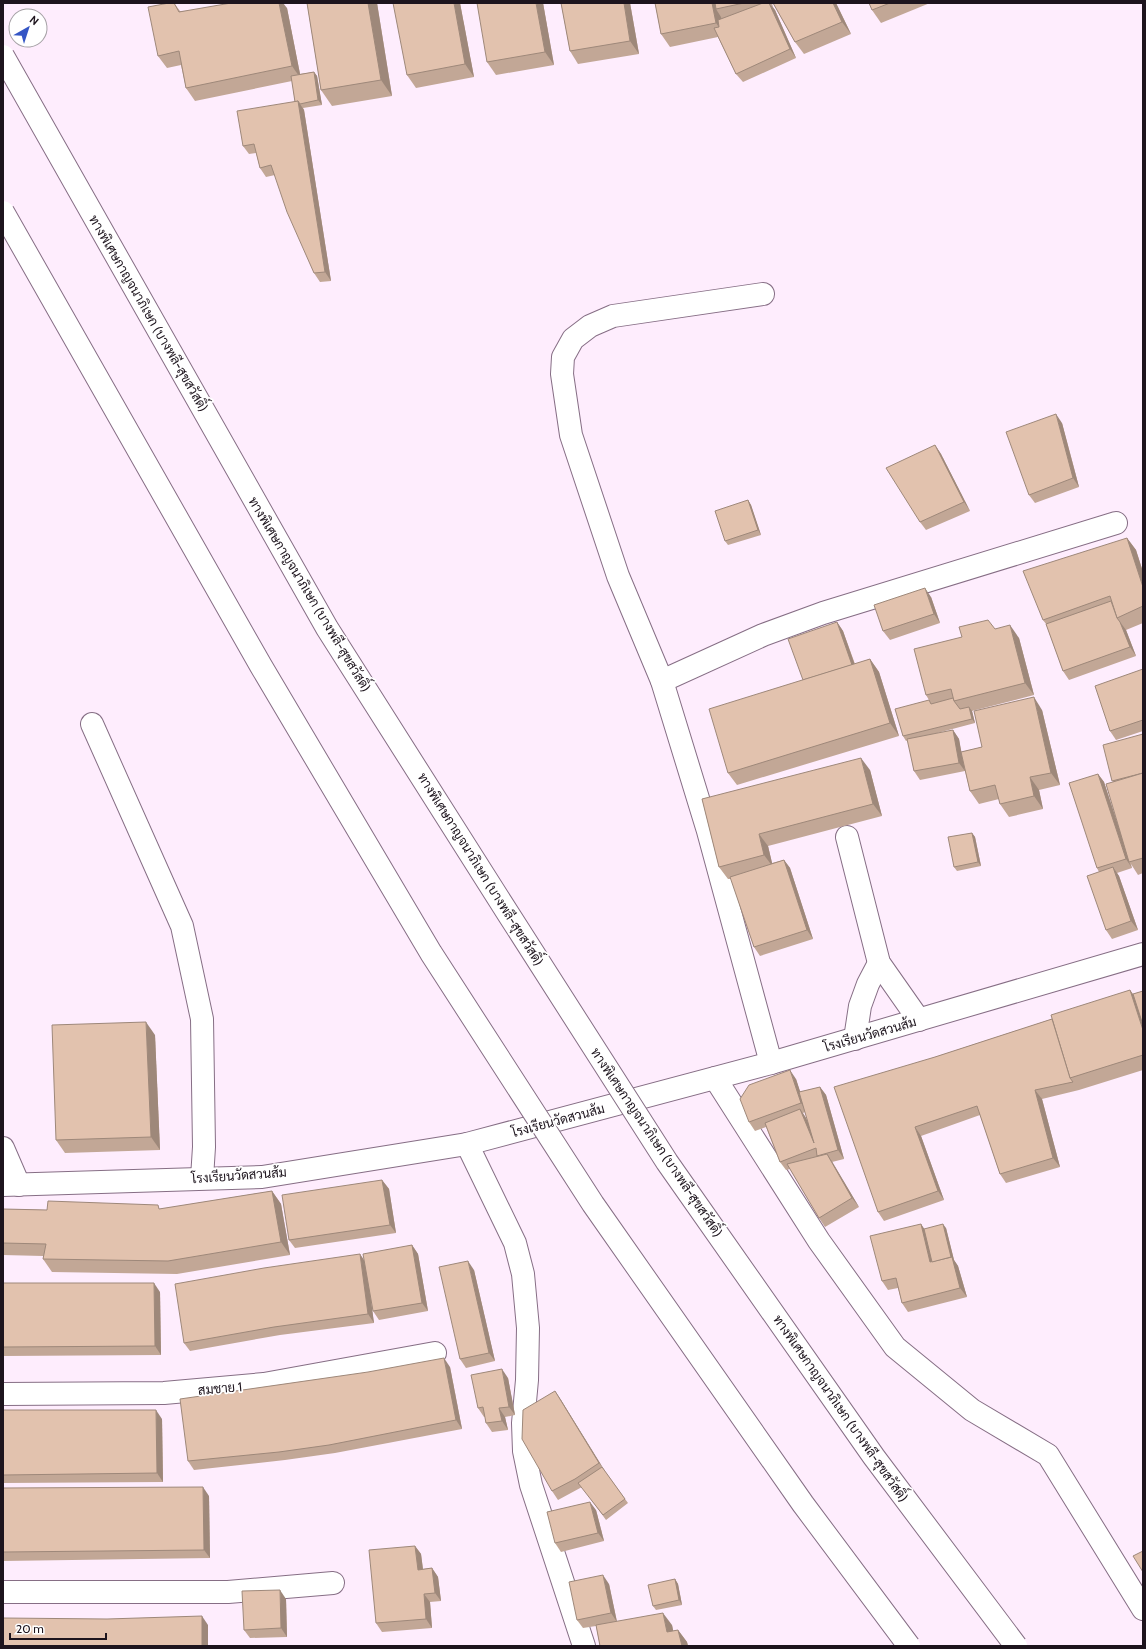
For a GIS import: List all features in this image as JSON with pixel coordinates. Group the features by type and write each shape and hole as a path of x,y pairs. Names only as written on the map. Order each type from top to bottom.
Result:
{"main road":[{"name":"ทางพิเศษกาญจนาภิเษก (บางพลี-สุขสวัสดิ์)","path":"3,56 327,628 522,935 667,1162 874,1457 1016,1646"},
{"path":"3,212 261,666 431,953 593,1204 803,1504 909,1646"},
{"path":"763,294 613,316 590,326 573,339 563,357 562,374 571,435 618,576 662,681 708,831 771,1063"},
{"path":"662,681 763,635 823,613 1116,523"},
{"path":"92,724 182,926 202,1019 204,1147 202,1178"},
{"path":"848,837 880,963 919,1020"},
{"name":"โรงเรียนวัดสวนส้ม","path":"11,1185 262,1177 467,1144 771,1063 1143,954"},
{"path":"855,1039 860,1006 868,984 880,963"},
{"path":"715,1078 819,1241 895,1348 972,1410 1048,1454 1143,1609"},
{"path":"467,1144 515,1243 523,1274 528,1328 527,1380 523,1423 524,1451 531,1485 584,1646"},
{"path":"3,1148 11,1185"},
{"name":"สมชาย 1","path":"3,1394 164,1393 264,1384 435,1353"},
{"path":"3,1592 228,1592 333,1584"}],"building":[{"path":"174,3 179,12 231,3 279,3 292,66 186,88 179,51 158,56 148,7"},
{"path":"307,3 368,3 381,80 321,90"},
{"path":"393,3 454,3 465,64 407,75"},
{"path":"477,3 536,3 545,52 487,62"},
{"path":"561,3 624,3 630,41 570,51"},
{"path":"655,3 712,3 716,23 661,34"},
{"path":"715,3 744,3 716,9"},
{"path":"763,3 769,3 790,49 736,74 714,28 719,27 718,20"},
{"path":"773,3 833,3 842,22 795,42"},
{"path":"869,3 890,3 872,10"},
{"path":"314,72 318,100 300,104 298,101 295,102 291,76"},
{"path":"298,101 325,272 314,273 287,212 271,165 260,168 254,144 243,146 237,111"},
{"path":"1056,414 1073,478 1029,495 1006,432"},
{"path":"935,445 964,502 920,522 886,468"},
{"path":"748,500 758,530 725,541 715,511"},
{"path":"1127,538 1143,587 1143,606 1117,618 1110,596 1043,620 1023,571"},
{"path":"925,588 934,614 883,631 874,605"},
{"path":"1111,601 1130,647 1063,671 1046,624"},
{"path":"988,620 995,629 1010,625 1025,683 954,701 951,689 926,695 914,649 962,637 959,627"},
{"path":"837,622 852,665 803,680 788,639"},
{"path":"870,659 890,723 728,773 709,709"},
{"path":"1143,669 1143,720 1110,731 1095,686"},
{"path":"1034,697 1051,773 1030,777 1034,796 1000,804 995,785 970,791 961,752 982,747 974,711"},
{"path":"953,698 960,709 969,707 972,719 903,736 895,709 929,700 931,704"},
{"path":"953,730 959,763 914,771 907,739"},
{"path":"1143,734 1143,773 1112,781 1103,745"},
{"path":"861,758 873,804 759,834 764,855 719,867 702,799"},
{"path":"1143,773 1143,858 1129,862 1106,784"},
{"path":"1098,774 1126,859 1097,868 1069,783"},
{"path":"972,833 978,862 954,867 948,837"},
{"path":"784,860 807,930 754,947 730,877"},
{"path":"1113,867 1131,921 1106,930 1087,876"},
{"path":"1130,990 1143,1030 1143,1055 1070,1078 1051,1015"},
{"path":"1143,991 1143,1025 1133,994"},
{"path":"1052,1019 1070,1078 1073,1082 1035,1090 1053,1158 1000,1174 977,1106 915,1127 938,1191 878,1212 834,1087 935,1057"},
{"path":"146,1022 151,1137 56,1140 52,1025"},
{"path":"790,1070 801,1103 749,1122 740,1099 749,1085"},
{"path":"820,1087 838,1150 817,1156 816,1148 780,1162 765,1123 800,1109 814,1143 799,1092"},
{"path":"827,1154 852,1198 819,1218 787,1164"},
{"path":"382,1180 390,1225 289,1240 282,1195"},
{"path":"272,1191 281,1242 168,1261 43,1259 46,1244 3,1243 3,1209 47,1210 48,1201 158,1205 159,1209"},
{"path":"921,1224 930,1262 952,1257 960,1288 902,1303 896,1278 882,1281 870,1236"},
{"path":"943,1224 951,1257 932,1262 924,1229"},
{"path":"412,1245 422,1303 373,1311 363,1254"},
{"path":"360,1254 368,1314 274,1327 184,1343 175,1284 264,1268"},
{"path":"468,1261 489,1353 460,1359 439,1267"},
{"path":"3,1283 154,1283 155,1346 3,1347"},
{"path":"444,1358 456,1420 329,1445 279,1452 188,1461 180,1399 368,1372"},
{"path":"502,1369 509,1407 499,1408 502,1421 486,1423 483,1407 478,1408 471,1375"},
{"path":"555,1391 599,1463 575,1479 552,1491 522,1439 523,1410"},
{"path":"3,1410 156,1410 157,1473 3,1475"},
{"path":"602,1467 625,1499 603,1515 578,1483"},
{"path":"203,1487 204,1550 3,1552 3,1488"},
{"path":"590,1502 598,1533 555,1543 547,1512"},
{"path":"415,1546 418,1570 432,1568 435,1593 424,1594 426,1619 376,1623 369,1550"},
{"path":"1143,1551 1143,1572 1133,1556"},
{"path":"603,1575 611,1613 577,1620 569,1582"},
{"path":"675,1579 679,1600 653,1606 648,1585"},
{"path":"280,1590 281,1628 244,1630 242,1591"},
{"path":"663,1613 667,1632 678,1630 682,1646 600,1646 596,1625"},
{"path":"202,1616 202,1646 3,1646 3,1618 107,1619"}]}
